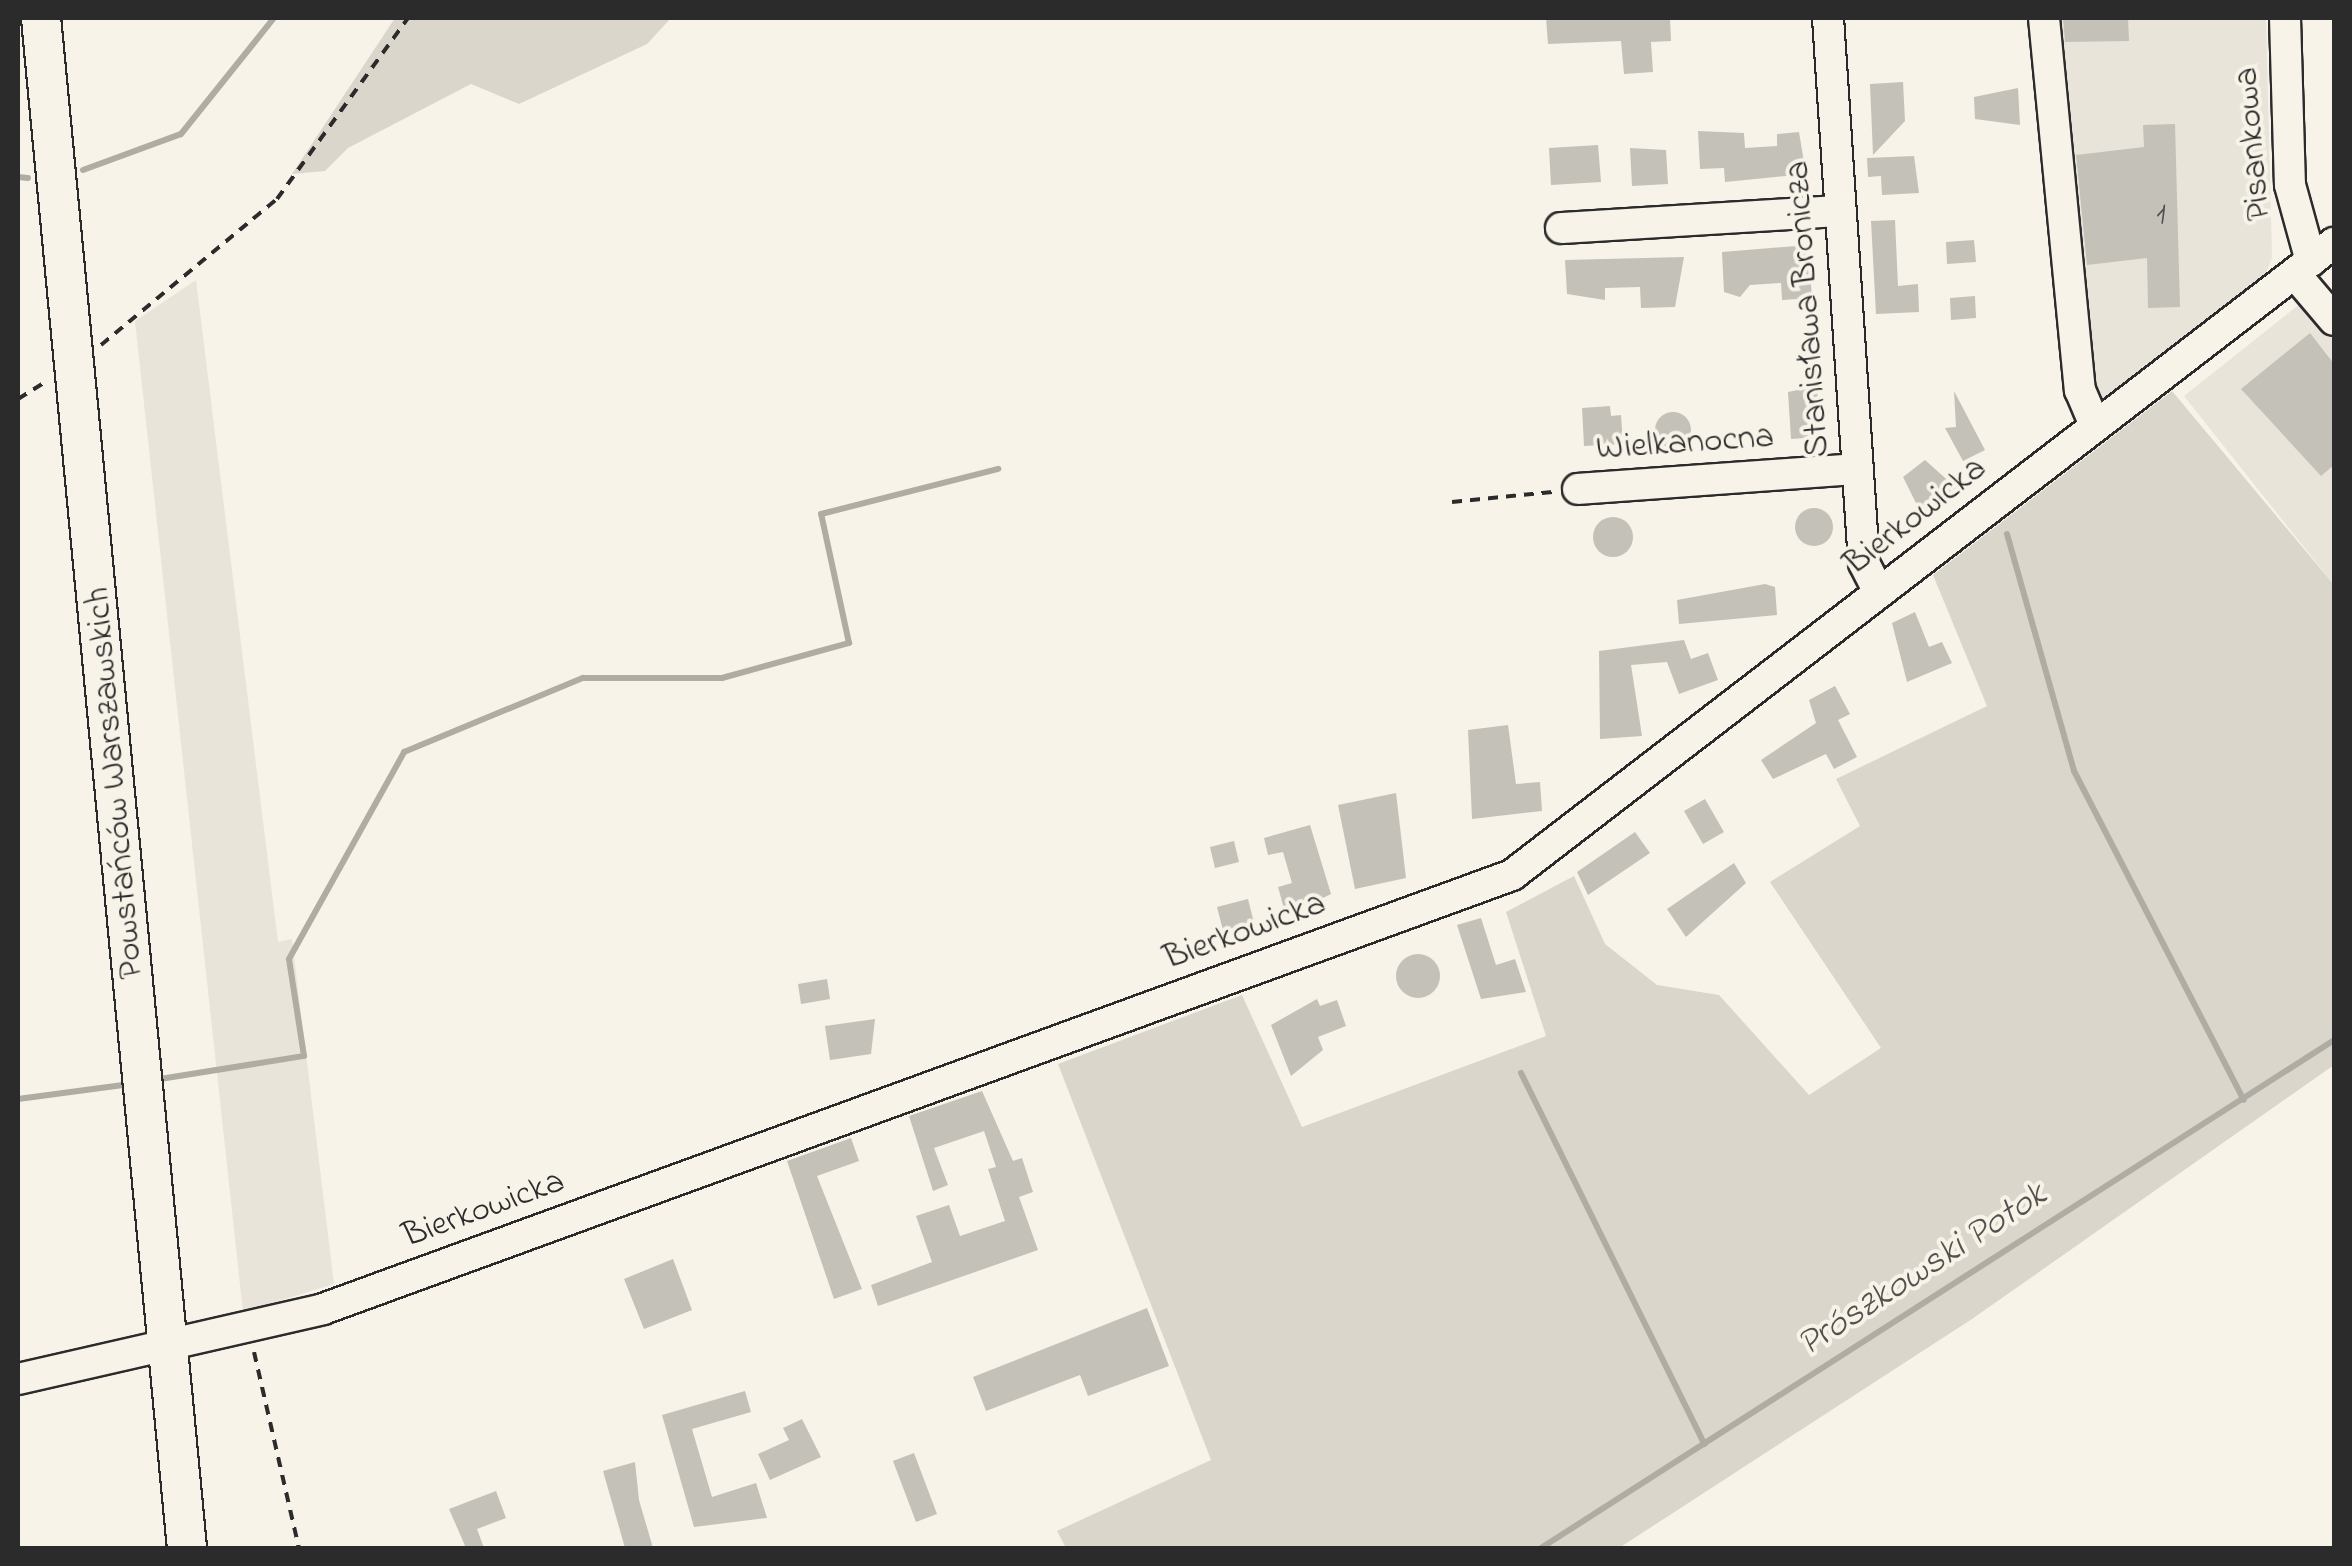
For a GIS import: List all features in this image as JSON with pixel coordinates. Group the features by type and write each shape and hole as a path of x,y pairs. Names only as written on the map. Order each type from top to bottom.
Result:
{"main road":[{"name":"Powstańców Warszawskich","path":"42,18 187,1548"}],"street":[{"name":"Stanisława Bronicza","path":"1828,18 1864,563 1879,592"},
{"path":"2044,18 2080,390 2095,426"},
{"name":"Pisankowa","path":"2285,18 2290,185 2314,259"},
{"path":"1562,228 1839,211"},
{"path":"2314,259 2334,320"},
{"name":"Bierkowicka","path":"18,1379 170,1348 323,1309 1484,888 1554,846 2314,259"},
{"name":"Wielkanocna","path":"1578,489 1857,470"}],"path":[{"path":"74,363 277,199 408,18"},
{"path":"1452,502 1578,489"},
{"path":"249,1328 299,1548"}],"shaded area":[{"path":"395,18 671,18 647,44 519,104 471,84 348,148 325,171 292,174"},
{"path":"2051,18 2266,18 2272,257 2265,276 2096,405"},
{"path":"196,280 278,942 292,939 334,1284 243,1312 135,321"},
{"path":"2305,300 2334,338 2334,585 2184,396"},
{"path":"2172,391 2334,585 2334,1065 1972,1319 1619,1548 1066,1548 1057,1531 1211,1460 1058,1064 1242,995 1302,1127 1546,1036 1506,912 1574,876 1605,944 1657,985 1719,995 1809,1095 1881,1048 1770,882 1860,826 1836,779 1987,706 1933,575"}],"building":[{"path":"1546,18 1670,18 1671,41 1651,42 1653,72 1624,74 1621,41 1548,44"},
{"path":"2063,18 2128,18 2129,41 2065,42"},
{"path":"1903,82 1905,121 1873,155 1870,84"},
{"path":"2018,88 2020,125 1975,119 1974,97"},
{"path":"2175,124 2180,307 2148,308 2147,258 2087,265 2076,155 2144,147 2143,125"},
{"path":"1698,131 1744,133 1745,148 1777,146 1777,134 1799,132 1806,174 1725,182 1724,168 1700,169"},
{"path":"1598,145 1601,182 1551,185 1549,148"},
{"path":"1630,148 1666,150 1668,184 1632,186"},
{"path":"1914,156 1919,193 1882,195 1881,176 1868,177 1867,158"},
{"path":"1895,220 1898,286 1918,284 1919,312 1876,314 1871,221"},
{"path":"1974,240 1976,262 1947,264 1946,242"},
{"path":"1808,245 1812,298 1782,300 1781,283 1750,285 1740,297 1724,292 1722,252"},
{"path":"1684,257 1675,307 1641,308 1640,287 1605,288 1605,300 1567,294 1565,260"},
{"path":"1975,296 1976,318 1951,320 1950,298"},
{"path":"2310,333 2334,364 2334,465 2321,476 2241,389"},
{"path":"1817,386 1820,437 1791,439 1788,392"},
{"path":"1954,391 1985,450 1963,461 1945,428 1956,427"},
{"path":"1610,406 1611,416 1621,415 1623,444 1584,446 1582,408"},
{"path":"1673,412 1686,417 1691,430 1686,443 1673,448 1660,443 1655,430 1660,417"},
{"path":"1925,460 1962,493 1925,521 1903,477"},
{"path":"1814,508 1828,513 1833,527 1828,541 1814,546 1800,541 1795,527 1800,513"},
{"path":"1613,517 1627,523 1633,537 1627,551 1613,557 1599,551 1593,537 1599,523"},
{"path":"1765,584 1775,587 1777,615 1679,624 1677,600"},
{"path":"1915,612 1929,647 1942,642 1952,663 1907,682 1892,623"},
{"path":"1684,640 1691,659 1708,653 1718,680 1679,694 1667,662 1631,665 1642,736 1600,739 1599,651"},
{"path":"1835,686 1850,714 1838,720 1857,757 1834,769 1826,754 1773,779 1761,760 1816,723 1809,700"},
{"path":"1508,725 1516,784 1540,782 1542,811 1472,819 1468,730"},
{"path":"1396,793 1406,878 1355,889 1338,805"},
{"path":"1705,799 1724,832 1703,844 1684,811"},
{"path":"1310,825 1331,894 1286,916 1278,887 1292,883 1283,852 1268,855 1264,838"},
{"path":"1635,832 1650,853 1588,895 1577,872"},
{"path":"1234,841 1239,862 1215,868 1210,847"},
{"path":"1734,863 1746,883 1686,937 1667,909"},
{"path":"1248,899 1255,927 1224,934 1217,907"},
{"path":"1481,918 1496,965 1515,959 1526,992 1481,999 1457,925"},
{"path":"1418,954 1434,960 1440,976 1434,992 1418,998 1402,992 1396,976 1402,960"},
{"path":"827,979 830,999 801,1004 798,984"},
{"path":"1317,999 1320,1006 1337,1000 1346,1026 1318,1037 1323,1050 1291,1076 1271,1025"},
{"path":"875,1019 871,1054 830,1060 825,1026"},
{"path":"982,1091 1013,1161 1022,1158 1033,1192 1019,1197 1038,1250 878,1306 871,1285 932,1262 916,1216 949,1205 960,1236 1005,1221 988,1169 996,1167 984,1131 934,1148 948,1185 933,1191 909,1116"},
{"path":"851,1138 859,1161 817,1176 862,1289 834,1299 787,1161"},
{"path":"673,1259 692,1310 644,1329 624,1279"},
{"path":"1147,1308 1169,1366 1088,1396 1080,1375 986,1411 973,1377"},
{"path":"745,1391 751,1412 692,1429 712,1497 756,1483 767,1518 694,1527 662,1415"},
{"path":"802,1419 821,1457 770,1480 758,1454 789,1440 783,1428"},
{"path":"914,1453 937,1514 916,1522 893,1461"},
{"path":"635,1462 639,1500 653,1548 625,1548 603,1471"},
{"path":"496,1491 506,1518 477,1529 484,1548 466,1548 449,1509"}],"waterway":[{"path":"83,170 181,134 274,18"},
{"path":"18,177 28,178"},
{"path":"160,1079 304,1056 289,959 404,752 583,678 722,678 849,643 821,514 998,469"},
{"path":"2007,534 2074,771 2244,1100"},
{"name":"Prószkowski Potok","path":"1541,1548 2334,1040"},
{"path":"1521,1073 1704,1444"},
{"path":"18,1099 123,1085"}]}
